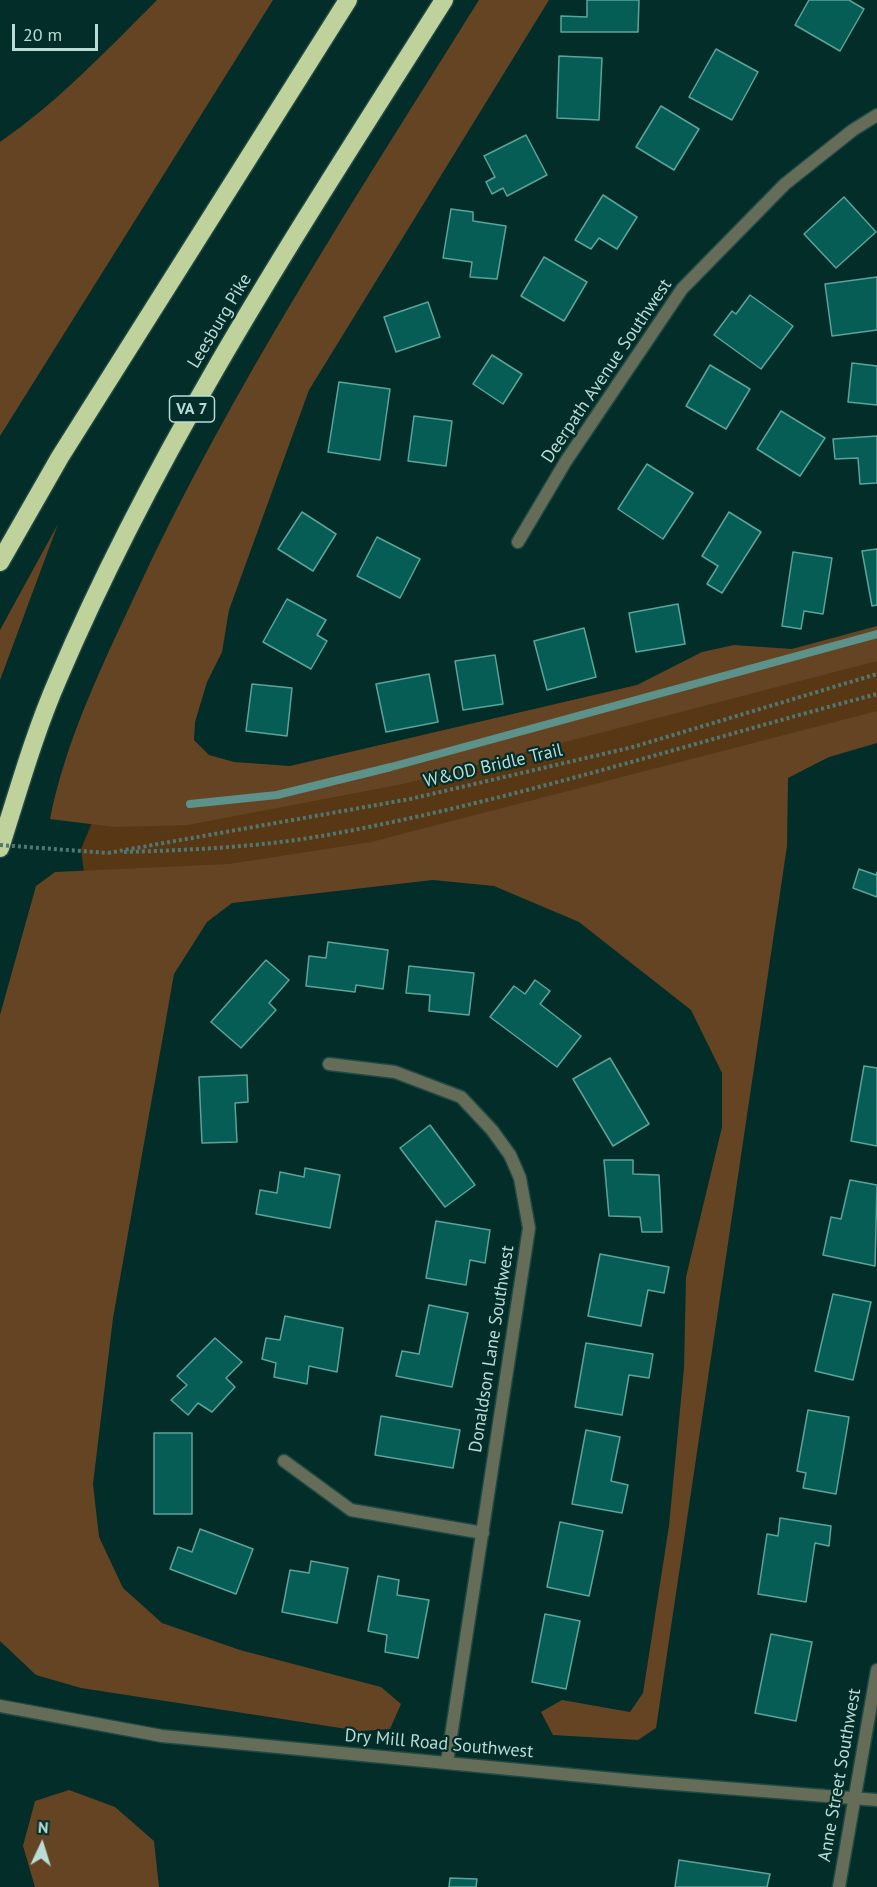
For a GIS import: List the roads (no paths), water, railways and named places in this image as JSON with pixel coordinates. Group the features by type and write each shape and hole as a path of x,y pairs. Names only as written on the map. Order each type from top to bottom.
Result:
{"highway":[{"path":"0,562 60,457 348,0"},
{"name":"Leesburg Pike","path":"0,847 57,681 101,584 156,475 228,345 444,0"}],"street":[{"name":"Deerpath Avenue Southwest","path":"518,543 566,461 682,289 785,184 853,130 877,115"},
{"name":"Donaldson Lane Southwest","path":"329,1064 395,1072 461,1097 492,1130 510,1155 520,1178 529,1228 447,1762"},
{"path":"284,1461 351,1510 483,1533"},
{"name":"Anne Street Southwest","path":"839,1887 877,1670"},
{"name":"Dry Mill Road Southwest","path":"0,1706 162,1736 636,1781 877,1800"}],"waterway":[{"path":"190,804 277,795 391,767 877,634"}]}
